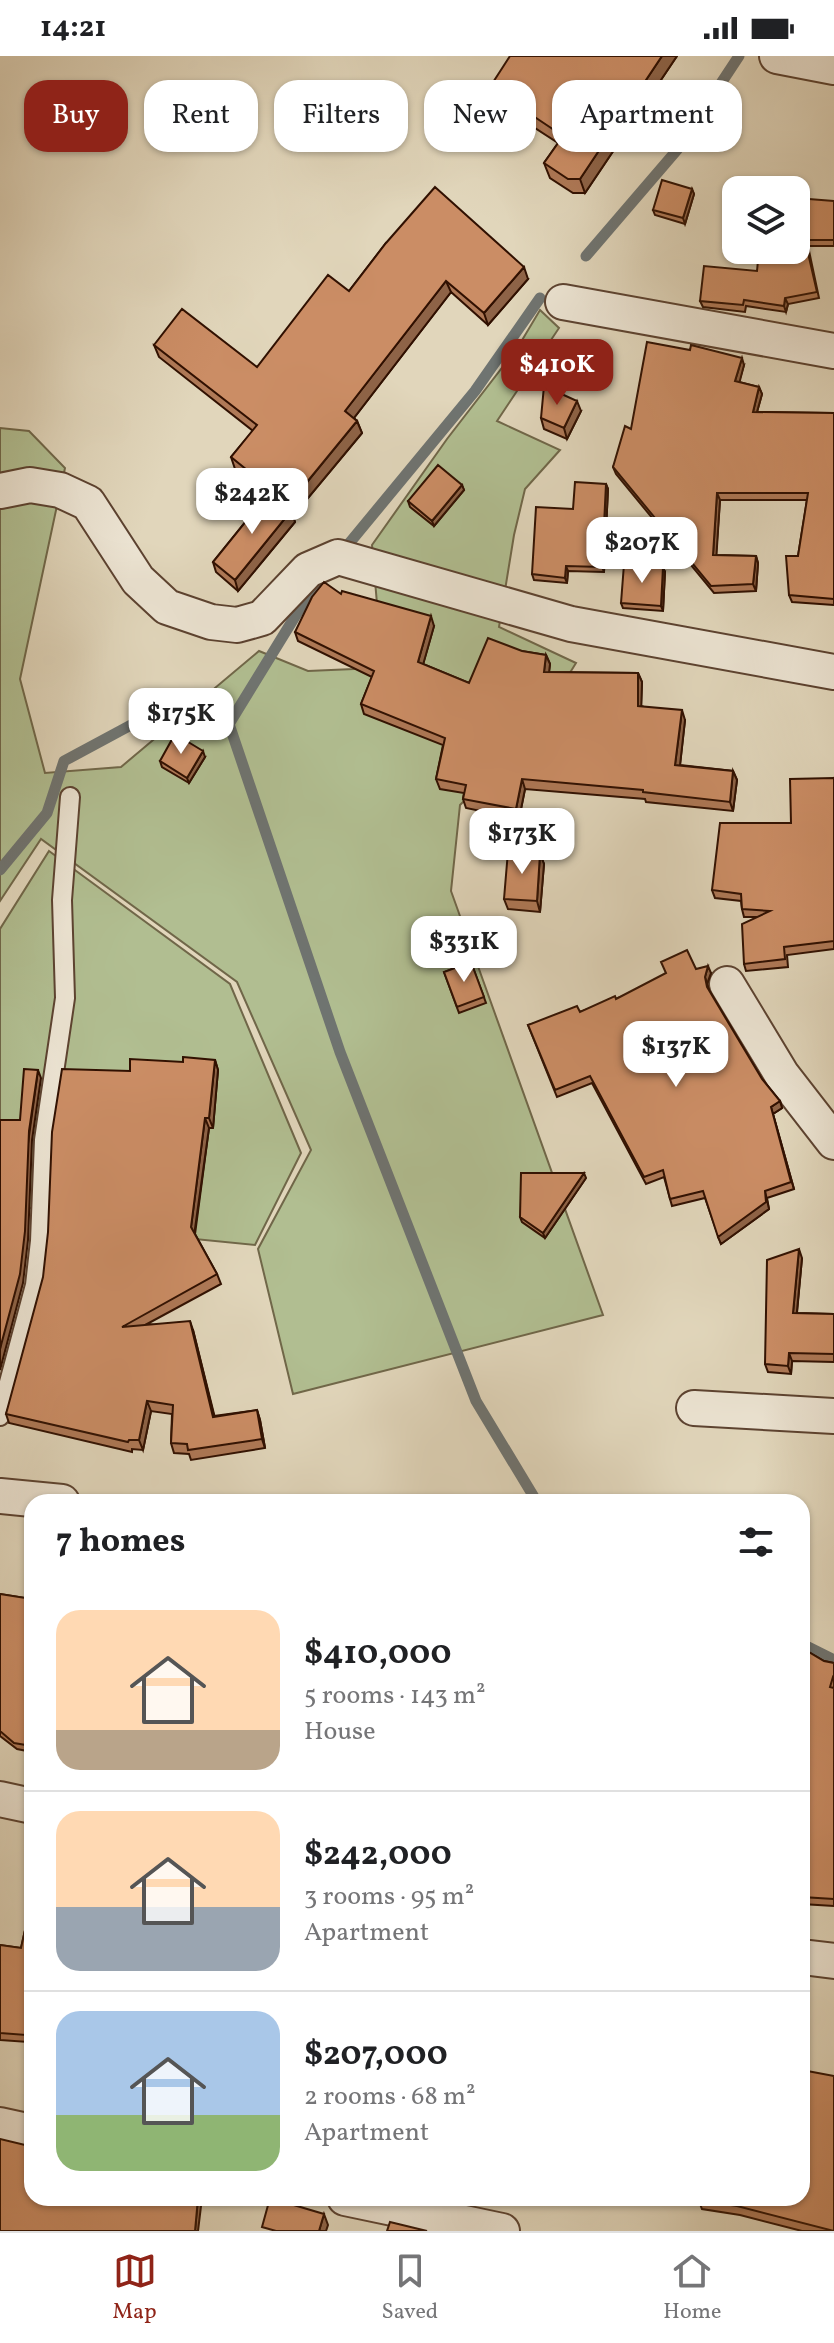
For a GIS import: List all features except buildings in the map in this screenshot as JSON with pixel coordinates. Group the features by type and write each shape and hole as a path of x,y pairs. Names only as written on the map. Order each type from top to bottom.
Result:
{"street":[{"path":"777,56 834,67"},
{"path":"563,302 834,351"},
{"path":"0,491 30,485 60,490 88,503 138,580 167,607 211,622 237,625 262,618 308,570 338,557 571,624 834,672"},
{"path":"727,984 782,1075 834,1142"},
{"path":"694,1408 834,1416"},
{"path":"0,1496 24,1498"},
{"path":"0,1799 24,1804"},
{"path":"810,1958 834,1961"},
{"path":"0,2125 24,2130"},
{"path":"393,2206 482,2221"}],"lane":[{"path":"0,1416 35,1285 40,1241 44,1140 65,998 62,900 70,797"}],"green space":[{"path":"540,310 559,328 497,421 560,450 525,489 499,627 576,663 530,737 460,805 451,891 603,1315 293,1394 258,1249 311,1150 237,982 41,839 0,901 0,428 29,431 65,468 20,679 45,773 121,767 259,651 308,671 354,669 381,651 372,545 447,439 518,347"},
{"path":"49,851 230,984 301,1153 255,1245 74,1227 0,1195 0,929"}],"waterway":[{"path":"586,256 677,150 739,56"},
{"path":"342,552 475,391 540,298"},
{"path":"315,584 229,724 340,1052 476,1401 532,1494"},
{"path":"0,870 47,813 64,761 131,725 189,730 229,724"},
{"path":"810,1648 834,1660"}]}
